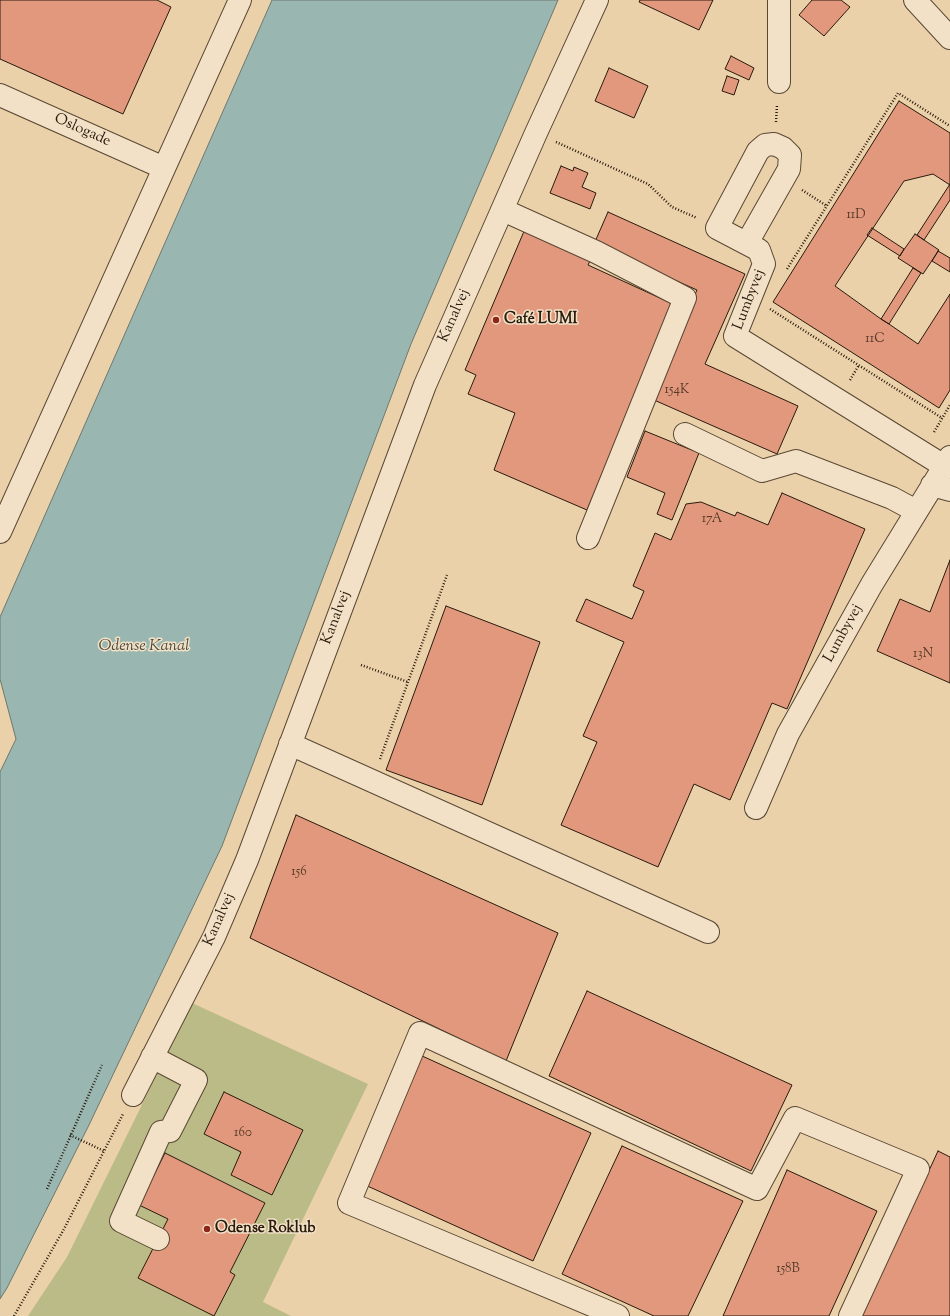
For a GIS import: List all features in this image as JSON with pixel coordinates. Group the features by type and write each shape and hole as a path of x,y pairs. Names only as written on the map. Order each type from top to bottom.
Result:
{"street":[{"path":"0,532 240,0"},
{"name":"Kanalvej","path":"133,1095 214,937 247,860 425,385 536,133 597,0"},
{"path":"779,0 779,82"},
{"path":"915,0 950,38"},
{"name":"Oslogade","path":"0,94 164,168"},
{"path":"717,228 758,151 765,145 774,144 783,148 790,155 789,169 747,243"},
{"path":"503,210 596,252 685,298 588,538"},
{"name":"Lumbyvej","path":"717,228 759,250 764,264 735,336 947,461 941,487 916,511 872,584 788,734 756,808"},
{"path":"685,434 762,470 796,461 892,498 916,511"},
{"path":"290,744 708,932"},
{"path":"618,1316 349,1203 420,1033 757,1189 795,1118 918,1169 850,1316"},
{"path":"152,1057 196,1080 170,1131 161,1132 121,1220 158,1238"}],"path":[{"path":"774,144 779,82"},
{"path":"785,272 898,93 950,126"},
{"path":"536,133 648,184 672,208 717,228"},
{"path":"783,179 827,206"},
{"path":"764,305 942,418 950,405"},
{"path":"378,763 447,575"},
{"path":"362,665 408,682"},
{"path":"47,1189 102,1065"},
{"path":"14,1316 64,1230 133,1095"},
{"path":"70,1135 104,1151"}],"green space":[{"path":"192,1003 368,1084 263,1302 291,1316 28,1316 67,1257"}],"water":[{"name":"Odense Kanal","path":"272,0 558,0 411,344 222,846 89,1125 7,1288 0,1299 0,772 16,739 0,679 0,617"}],"building":[{"path":"0,0 157,0 171,7 123,114 0,59"},
{"path":"640,0 713,0 699,30 639,2"},
{"path":"812,0 841,0 850,7 824,36 799,15"},
{"path":"731,56 754,68 749,80 725,69"},
{"path":"609,68 648,86 634,118 595,101"},
{"path":"727,76 739,80 734,95 722,91"},
{"path":"899,101 950,133 950,185 933,174 904,181 835,286 918,344 950,294 950,390 939,408 773,302"},
{"path":"561,166 573,171 574,167 588,173 582,187 596,193 590,209 550,193"},
{"path":"950,184 950,200 924,240 917,235"},
{"path":"608,212 745,274 705,364 798,406 777,454 654,400 687,311 697,290 594,244"},
{"path":"872,228 904,249 900,256 867,235"},
{"path":"525,229 592,257 588,265 673,304 587,510 494,470 515,413 468,394 476,375 465,370"},
{"path":"915,234 939,250 923,274 898,258"},
{"path":"938,251 950,258 950,272 932,261"},
{"path":"913,268 921,273 889,324 881,319"},
{"path":"645,431 699,453 672,520 657,514 665,493 627,477"},
{"path":"782,493 865,529 787,709 772,703 730,800 694,784 658,867 561,825 597,742 583,736 624,642 576,621 586,599 632,619 644,591 633,586 655,533 671,540 686,504 701,502 735,516 737,512 768,525"},
{"path":"950,560 950,683 877,651 900,599 930,612"},
{"path":"446,606 540,642 482,805 386,770"},
{"path":"296,815 558,933 506,1061 250,938"},
{"path":"587,991 792,1085 751,1171 549,1076"},
{"path":"420,1055 591,1133 533,1261 363,1184"},
{"path":"224,1092 303,1130 272,1195 231,1175 241,1152 204,1134"},
{"path":"622,1146 743,1201 688,1316 654,1316 562,1274"},
{"path":"938,1151 950,1157 950,1316 862,1316"},
{"name":"Odense Roklub","path":"165,1153 265,1203 230,1272 235,1275 214,1316 138,1278 168,1219 139,1205"},
{"path":"787,1170 877,1211 829,1316 723,1316"}],"place":[{"name":"Café LUMI","path":"496,320"},
{"name":"Odense Roklub","path":"207,1229"}]}
